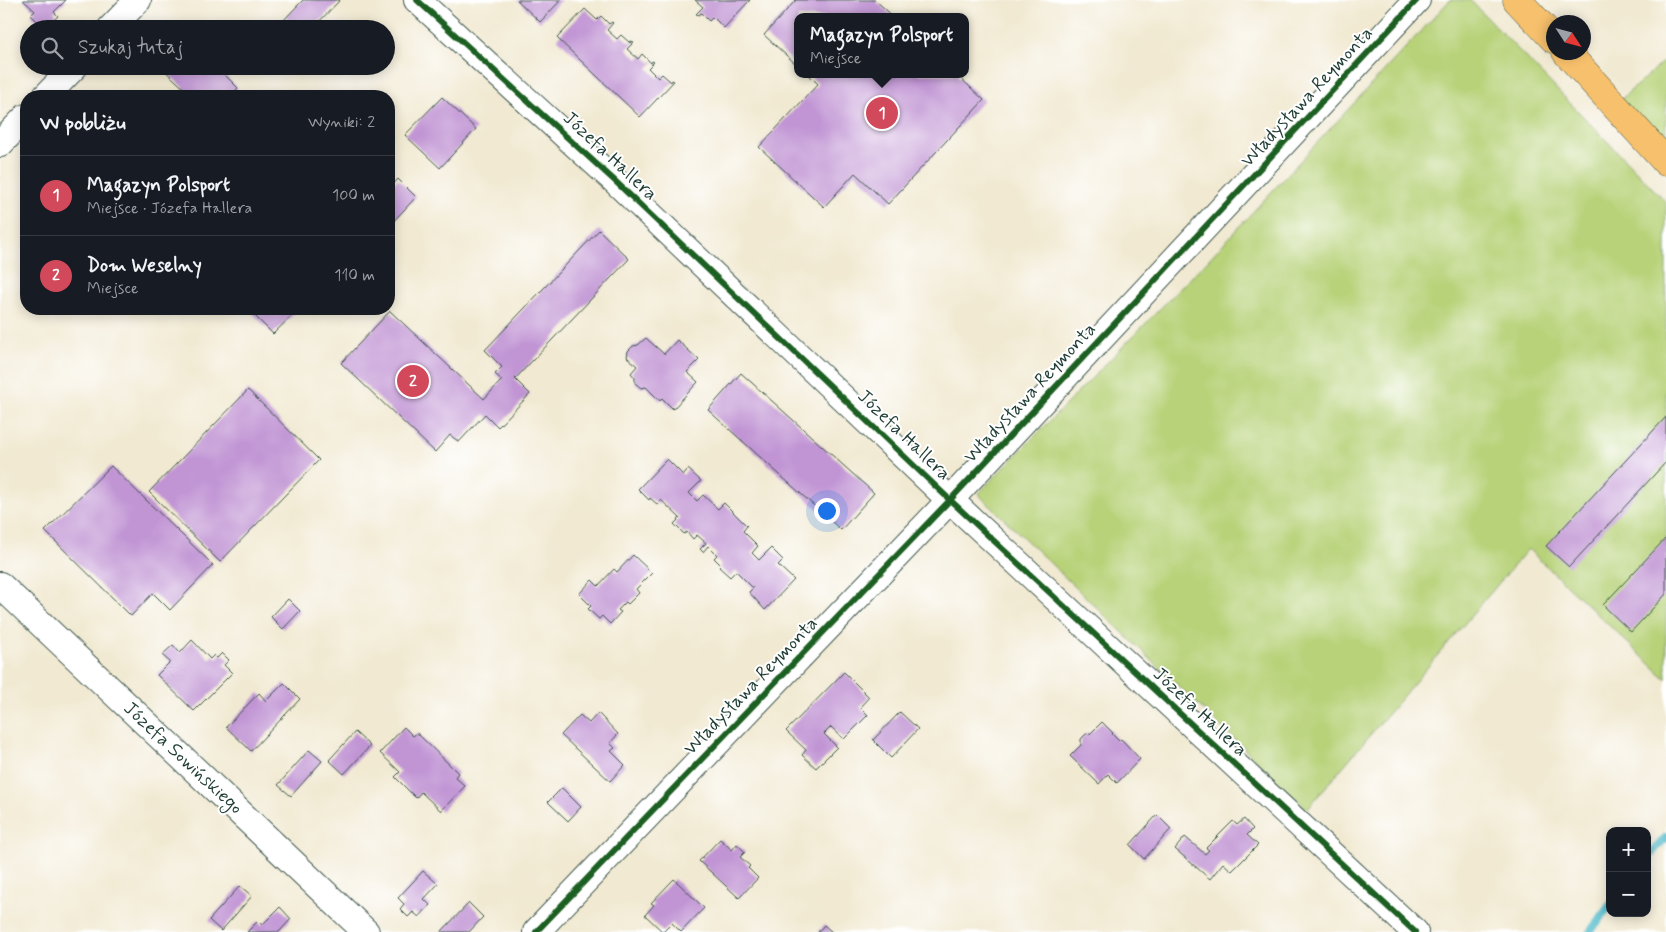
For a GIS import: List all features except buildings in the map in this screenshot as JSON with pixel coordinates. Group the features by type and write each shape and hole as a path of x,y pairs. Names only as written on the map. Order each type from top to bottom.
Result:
{"main road":[{"path":"1517,0 1546,31"},
{"path":"1573,60 1666,162"}],"street":[{"path":"119,20 138,0"},
{"name":"Józefa Hallera","path":"417,0 615,181 950,500 1415,932"},
{"name":"Władysława Reymonta","path":"536,932 950,500 1417,0"},
{"path":"52,90 66,75"},
{"path":"0,144 20,123"},
{"name":"Józefa Sowińskiego","path":"0,585 366,932"}],"green space":[{"path":"1450,0 1470,0 1666,202 1666,679 1528,549 1307,809 978,494 1208,260"},
{"path":"1666,59 1666,148 1618,102"}],"waterway":[{"path":"1651,854 1666,837"},
{"path":"1590,932 1606,910"}],"cycle path":[{"path":"417,0 615,181 950,500 1415,932"},
{"path":"536,932 950,500 1417,0"}],"place":[{"name":"Magazyn Polsport","path":"882,113"},
{"name":"Dom Weselny","path":"413,381"}]}
